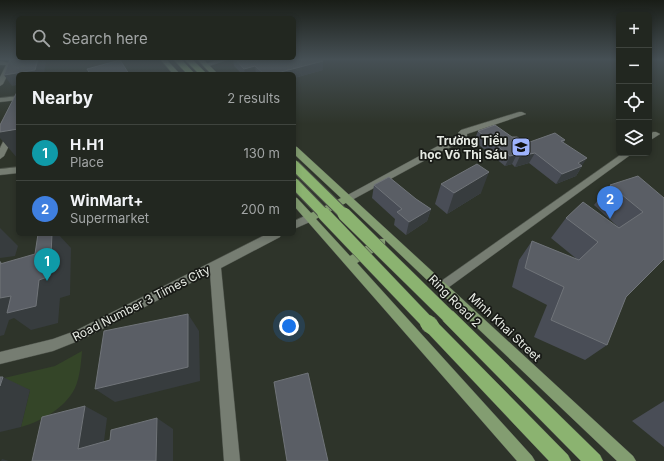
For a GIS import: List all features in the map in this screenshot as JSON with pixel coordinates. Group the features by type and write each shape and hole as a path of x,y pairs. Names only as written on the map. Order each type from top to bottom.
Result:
{"highway":[{"name":"Ring Road 2","path":"296,167 594,461"},
{"path":"296,185 562,461"}],"main road":[{"name":"Minh Khai Street","path":"296,151 628,461"},
{"path":"309,218 347,199"},
{"path":"296,202 527,461"},
{"path":"349,262 388,237"}],"street":[{"path":"0,100 16,98"},
{"path":"347,199 439,149 464,138 462,133 464,132 522,114"},
{"path":"0,156 16,123"},
{"path":"652,137 661,131"},
{"path":"441,287 625,156"},
{"path":"0,172 16,170"},
{"path":"296,224 309,218"},
{"name":"Road Number 3 Times City","path":"0,358 41,349 73,338 272,236"},
{"path":"215,265 232,461"}],"green space":[{"path":"82,351 78,379 71,395 52,413 21,427 30,390 0,379 55,366"}],"building":[{"path":"16,94 16,129 0,132 0,125"},
{"path":"495,125 512,137 517,137 527,143 555,133 565,140 561,141 587,158 578,163 582,166 562,174 535,153 510,156 478,131"},
{"path":"477,164 489,172 454,193 441,184"},
{"path":"638,176 664,198 664,259 626,297 607,345 551,320 564,287 525,268 532,241 579,260 598,242 566,218 583,202 619,228 643,212 610,185"},
{"path":"389,177 431,209 409,222 397,212 402,209 374,185"},
{"path":"38,236 52,236 50,276 39,280 36,306 7,313 11,296 0,298 0,264 35,254"},
{"path":"188,314 188,367 95,389 104,331"},
{"path":"308,373 328,461 287,461 274,382"},
{"path":"0,377 3,377 0,386"},
{"path":"85,406 78,449 110,440 111,430 157,418 156,461 32,461 42,417"}],"place":[{"name":"Trường Tiểu học Võ Thị Sáu","path":"521,147"},
{"name":"WinMart+","path":"610,219"},
{"name":"H.H1","path":"47,281"}]}
